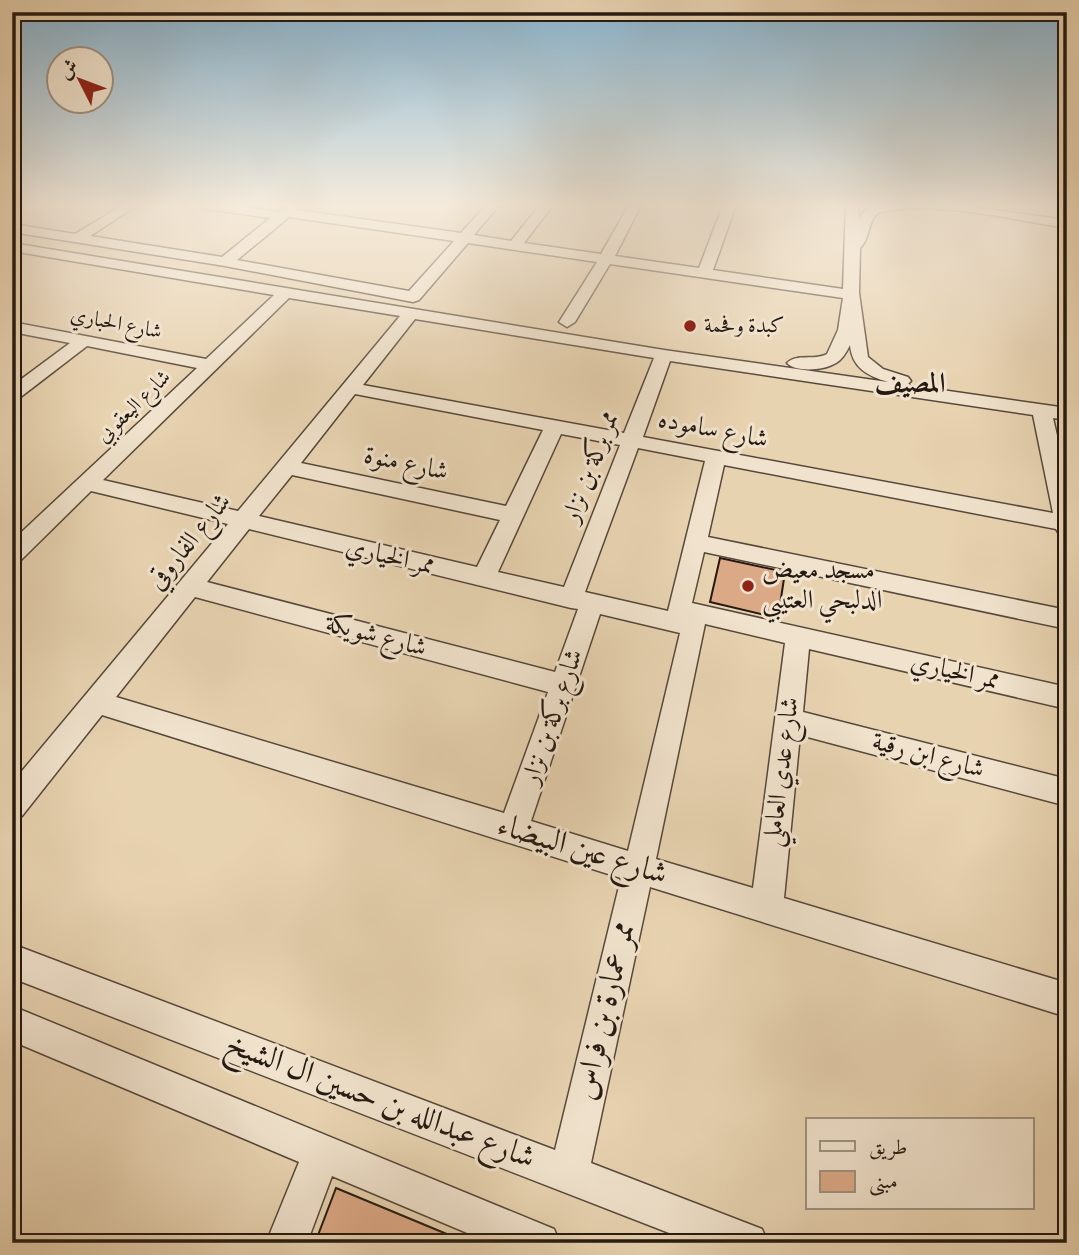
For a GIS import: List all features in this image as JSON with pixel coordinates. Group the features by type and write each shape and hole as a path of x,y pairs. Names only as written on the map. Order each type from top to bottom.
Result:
{"street":[{"path":"113,264 286,292 417,303"},
{"path":"232,264 664,355 1067,414"},
{"name":"شارع الفاروقي","path":"12,806 352,388 446,264"},
{"path":"602,264 560,321 784,362 817,363 835,357 842,345 852,295"},
{"path":"643,264 852,295"},
{"path":"705,273 708,264"},
{"path":"853,264 852,295 860,359 877,373 946,396"},
{"name":"شارع اليعقوبي","path":"12,555 286,292"},
{"path":"490,310 515,314"},
{"name":"شارع الحباري","path":"12,327 211,365"},
{"path":"12,396 84,341"},
{"name":"ممر بركة بن نزار","path":"581,601 631,441 664,355"},
{"name":"شارع ساموده","path":"352,388 1066,526"},
{"path":"1042,411 1066,526"},
{"path":"482,578 555,426"},
{"name":"ممر عمارة بن فراس","path":"569,1174 639,868 687,618 695,542 716,457"},
{"name":"شارع منوة","path":"287,467 512,515"},
{"name":"ممر الخياري","path":"87,484 581,601 798,636 1067,698"},
{"path":"695,542 1067,620"},
{"name":"شارع شويكة","path":"190,587 563,685"},
{"name":"شارع بركة بن نزار","path":"513,830 563,685 581,601"},
{"name":"شارع عدي العاملي","path":"767,908 798,636"},
{"name":"شارع عين البيضاء","path":"96,702 1067,1000"},
{"name":"شارع ابن رقية","path":"788,720 1067,793"},
{"name":"شارع عبدالله بن حسين ال الشيخ","path":"12,961 748,1243"},
{"path":"12,1023 540,1243"},
{"path":"286,1243 322,1152"}],"building":[{"name":"مسجد معيض الدلبحي العتيبي","path":"720,558 785,572 778,618 710,602"},
{"path":"336,1188 466,1242 466,1243 315,1243"}],"place":[{"name":"كبدة وفحمة","path":"690,326"},
{"name":"مسجد معيض الدلبحي العتيبي","path":"748,586"}],"district":[{"name":"المصيف","path":"910,384"}]}
